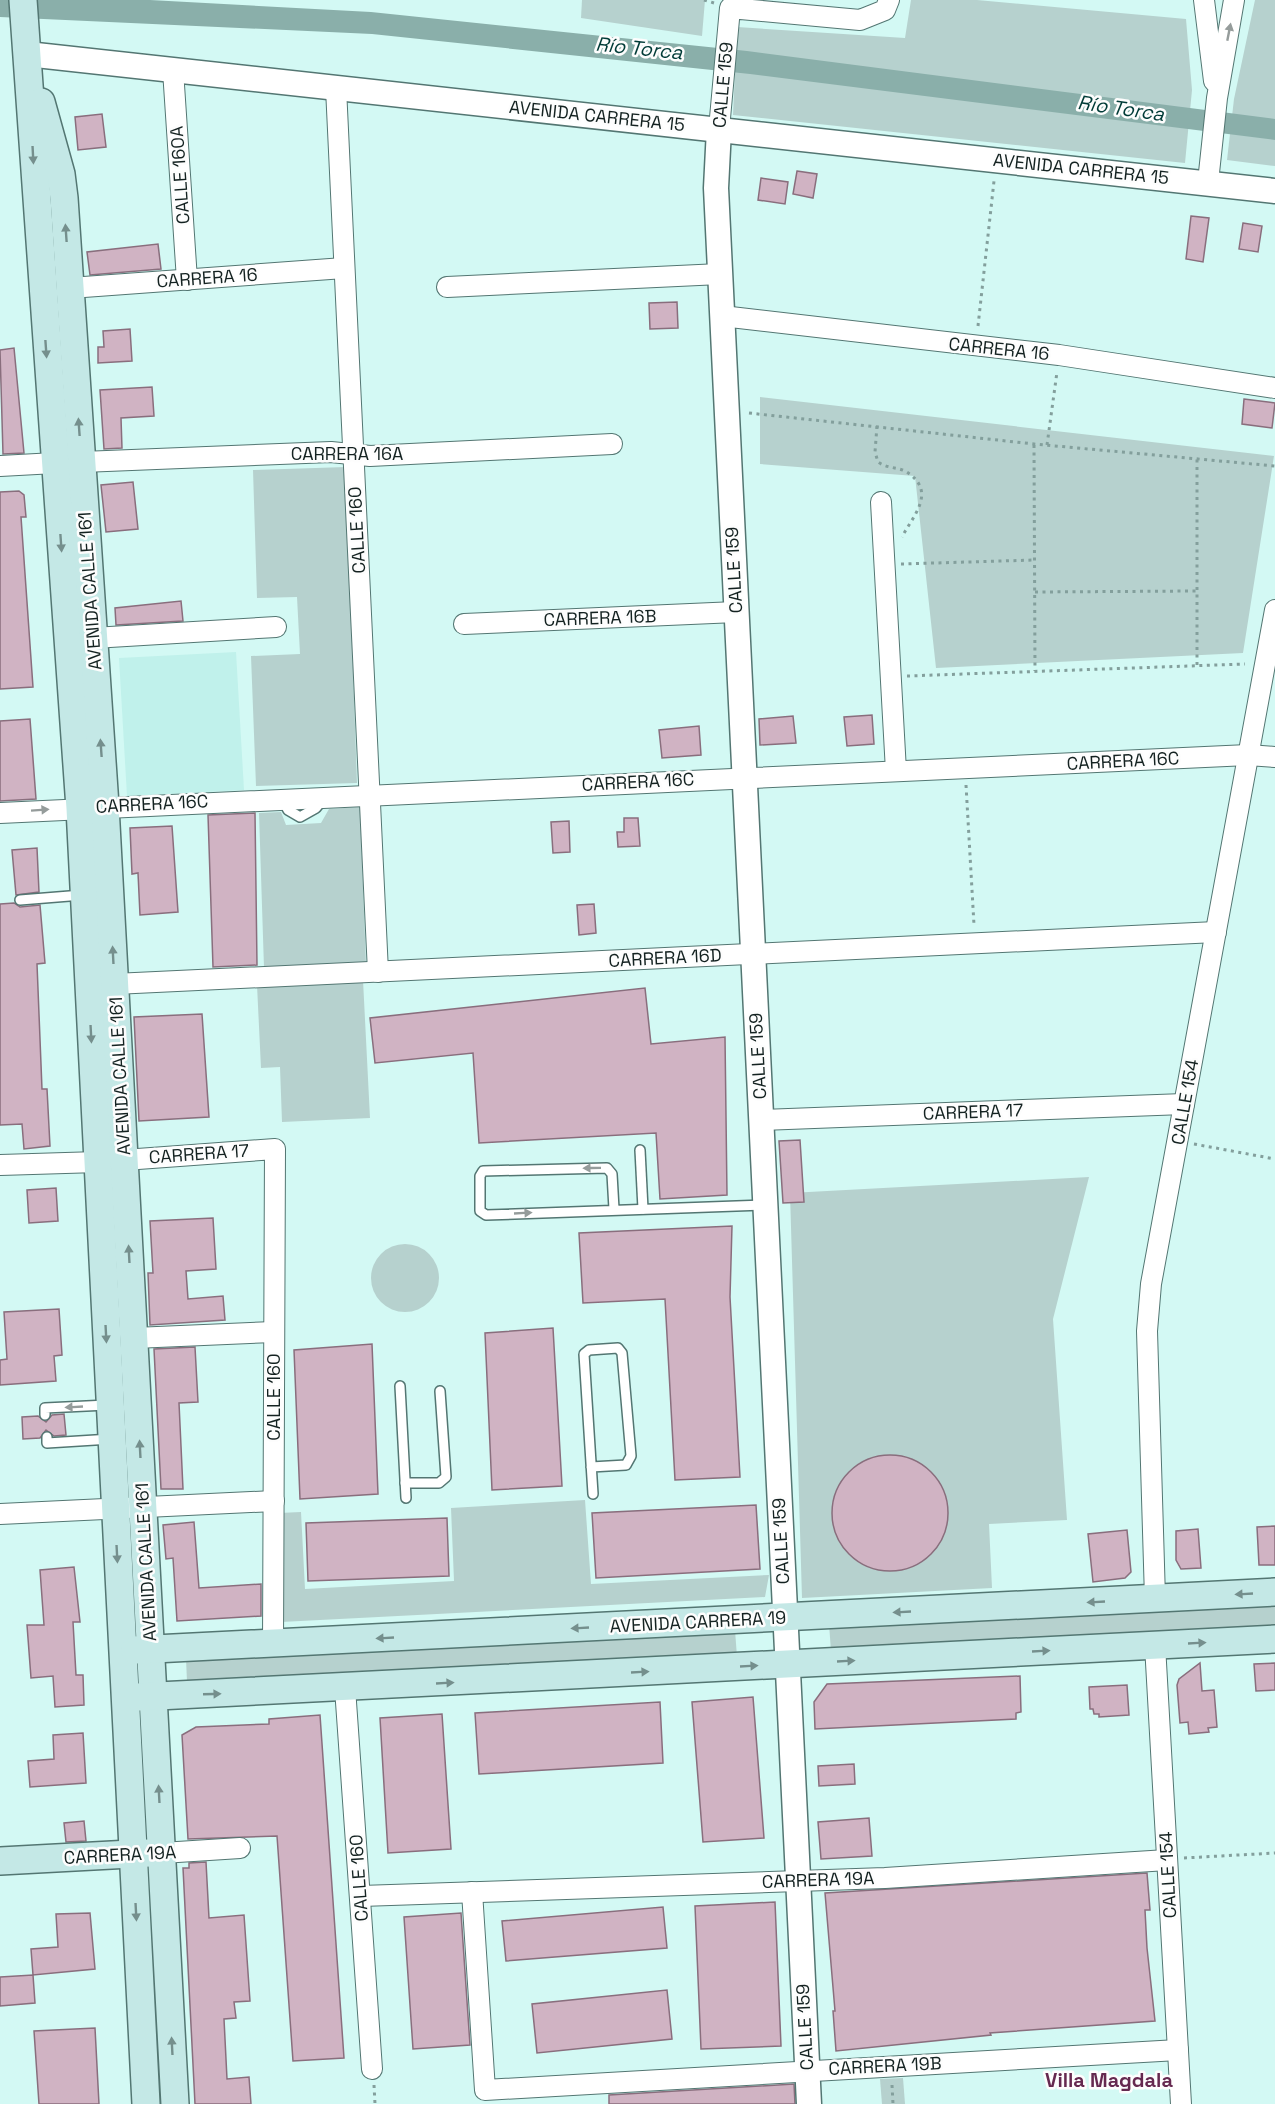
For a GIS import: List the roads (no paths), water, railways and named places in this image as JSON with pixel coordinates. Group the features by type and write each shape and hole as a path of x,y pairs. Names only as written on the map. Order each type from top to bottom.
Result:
{"main road":[{"name":"AVENIDA CALLE 161","path":"22,0 55,463 92,807 114,984 175,2104"},
{"name":"AVENIDA CALLE 161","path":"26,44 61,174 93,638 92,807 85,895 146,2104"},
{"name":"AVENIDA CARRERA 19","path":"122,1650 1275,1592"},
{"path":"124,1698 1275,1639"},
{"name":"CARRERA 19A","path":"0,1861 162,1852"}],"street":[{"name":"CALLE 159","path":"809,2104 716,188 730,8 860,20 885,10 889,0"},
{"path":"1204,0 1216,98"},
{"path":"1208,182 1216,98 1234,0"},
{"name":"AVENIDA CARRERA 15","path":"26,44 173,70 336,88 720,121 1275,191"},
{"name":"CALLE 160A","path":"173,70 187,280"},
{"name":"CALLE 160","path":"336,88 378,972"},
{"name":"CARRERA 16","path":"70,288 344,268"},
{"path":"447,287 720,274"},
{"name":"CARRERA 16","path":"722,316 1059,355 1275,388"},
{"name":"CARRERA 16A","path":"82,462 331,452 370,456 612,444"},
{"path":"0,466 55,463"},
{"path":"881,502 896,771"},
{"name":"CALLE 154","path":"1155,1598 1147,1331 1151,1284 1275,610"},
{"name":"CARRERA 16B","path":"464,624 736,612"},
{"path":"93,638 276,627"},
{"name":"CARRERA 16C","path":"0,813 744,777 1248,755 1275,757"},
{"name":"CARRERA 16D","path":"114,984 1216,932"},
{"name":"CARRERA 17","path":"761,1120 1184,1104"},
{"name":"CALLE 160","path":"273,1644 275,1149"},
{"name":"CARRERA 17","path":"124,1160 275,1149"},
{"path":"0,1165 98,1162"},
{"path":"134,1338 274,1332"},
{"path":"0,1514 274,1501"},
{"name":"CALLE 154","path":"1155,1645 1181,2104"},
{"name":"CALLE 160","path":"345,1688 372,2069"},
{"name":"CARRERA 19A","path":"162,1852 240,1848"},
{"name":"CARRERA 19A","path":"361,1896 885,1878 1167,1860"},
{"name":"CARRERA 19B","path":"472,1892 485,2090 1178,2050"}],"lane":[{"path":"20,900 85,895"},
{"path":"640,1150 642,1209"},
{"path":"614,1209 612,1174 607,1168 483,1171 480,1176 480,1210 486,1215 765,1205"},
{"path":"591,1467 626,1465 631,1456 622,1353 618,1348 589,1350 585,1354 591,1467 593,1494"},
{"path":"400,1386 406,1498"},
{"path":"405,1483 439,1483 446,1477 440,1391"},
{"path":"45,1415 45,1408 110,1405"},
{"path":"47,1437 47,1443 111,1439"}],"water":[{"name":"Río Torca","path":"0,0 150,0 371,12 747,51 1275,119 1275,140 750,74 372,34 0,17"}],"district":[{"name":"Villa Magdala","path":"1109,2080"}]}
